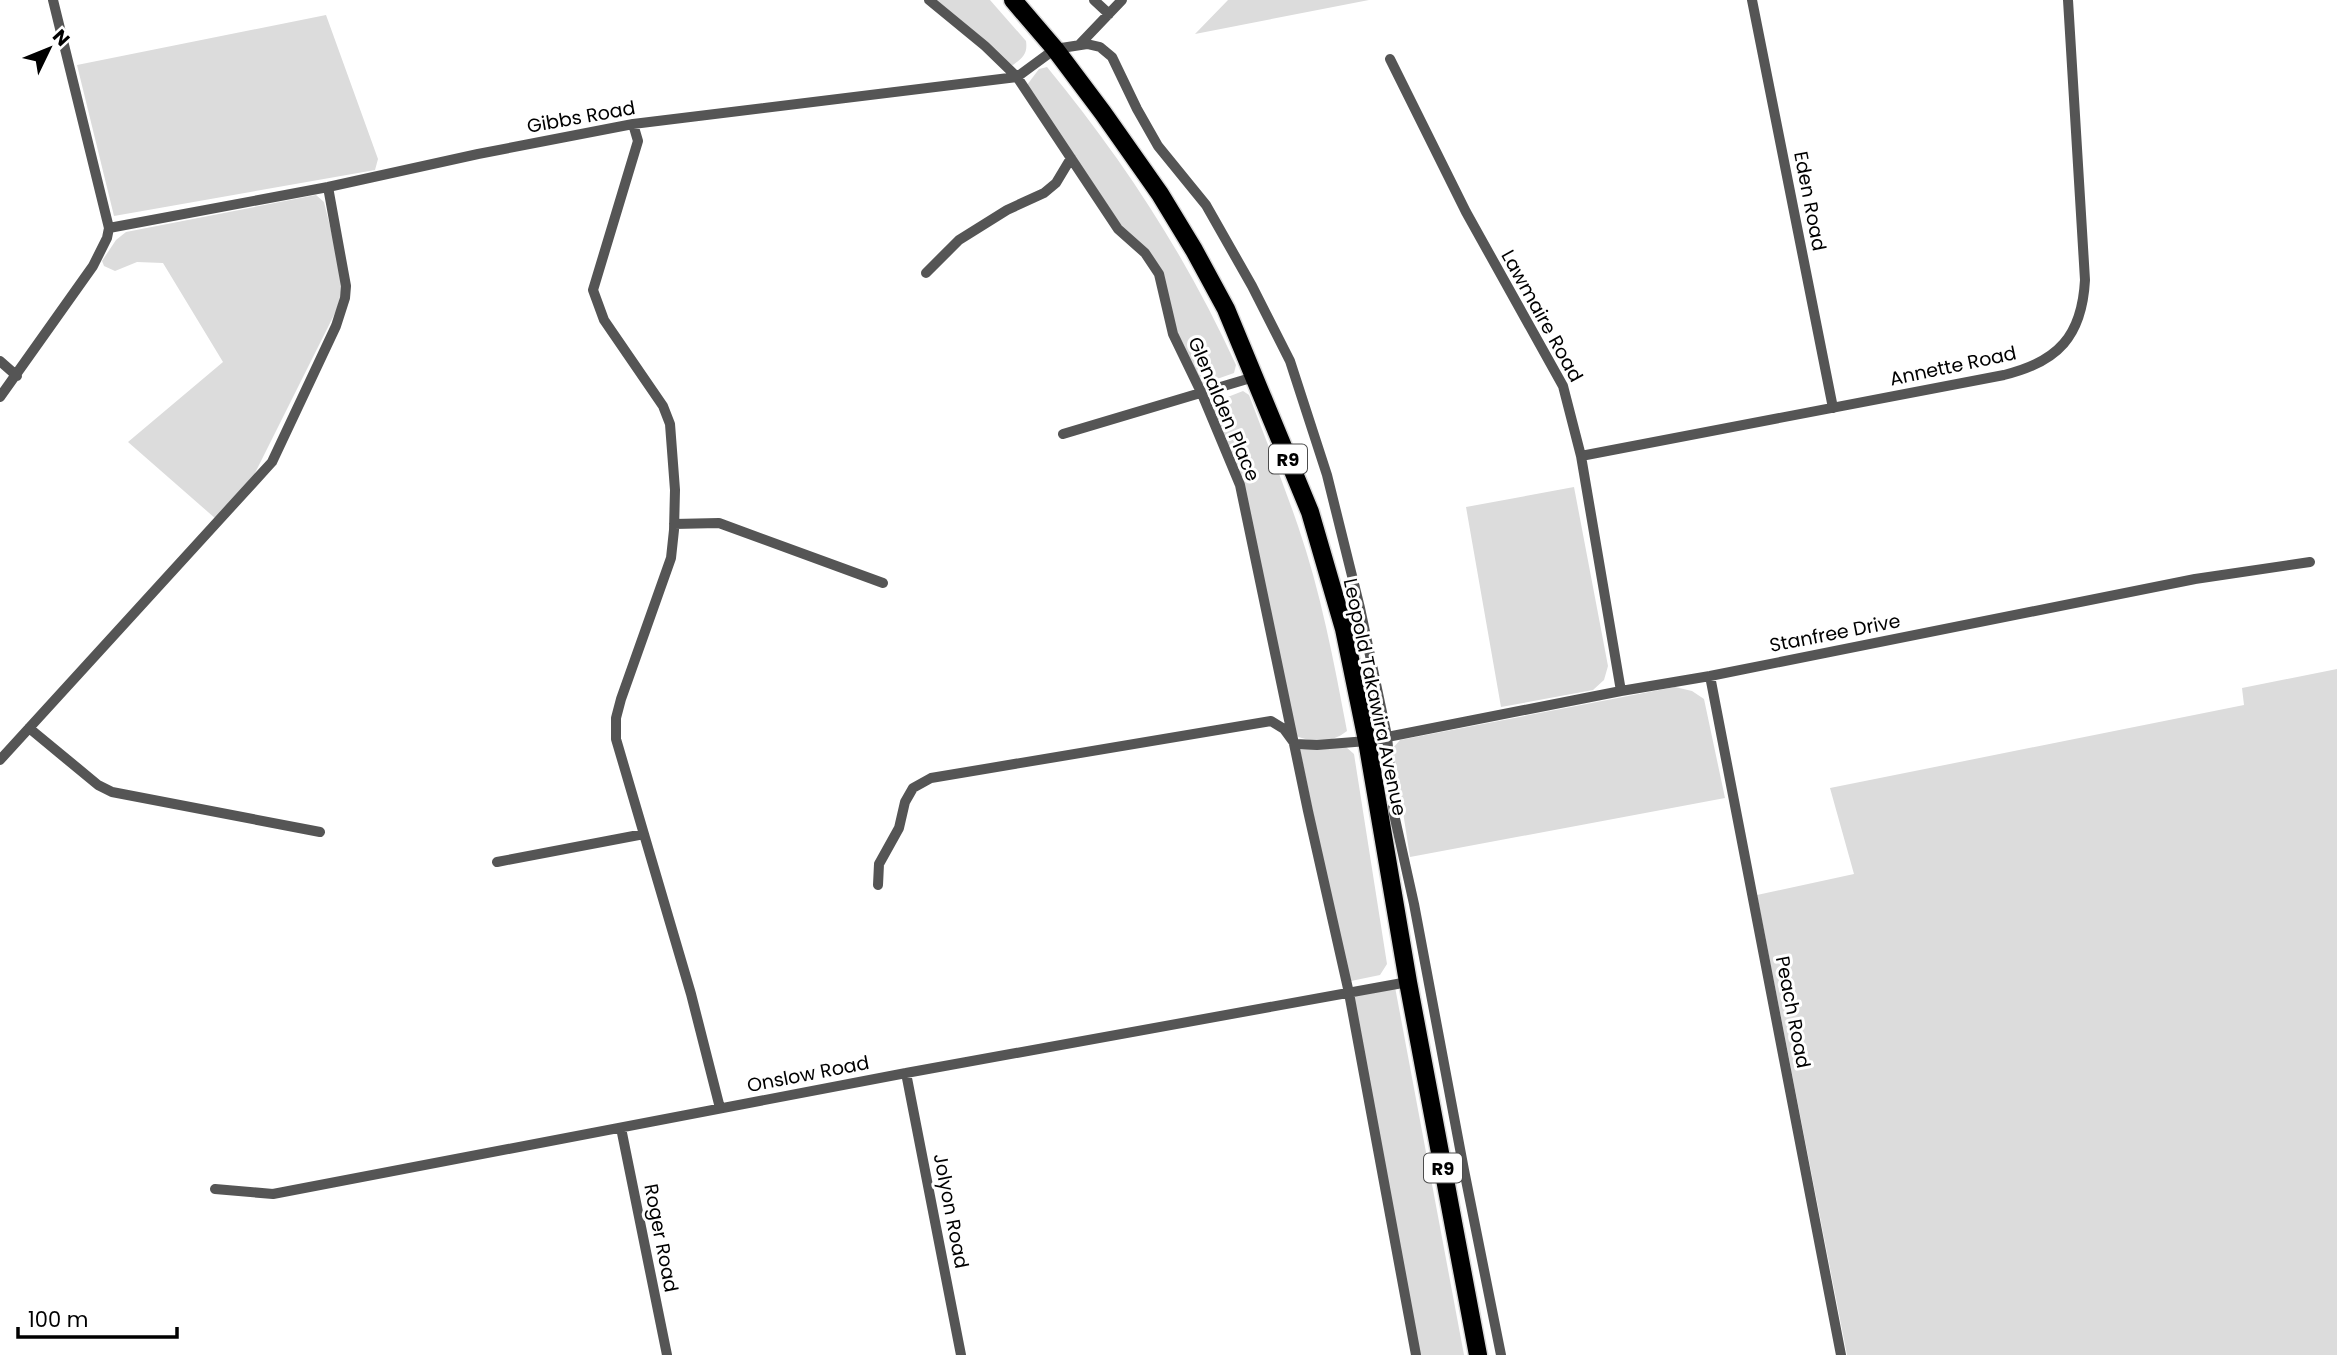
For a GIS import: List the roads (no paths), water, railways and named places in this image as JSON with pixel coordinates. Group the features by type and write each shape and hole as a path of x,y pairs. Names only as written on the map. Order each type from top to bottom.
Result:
{"highway":[{"name":"Leopold Takawira Avenue","path":"1013,0 1055,49 1160,194 1187,239 1226,309 1310,512 1343,629 1367,741 1408,982"},
{"name":"R9","path":"1408,982 1478,1355"}],"street":[{"path":"0,397 93,266 109,228 53,0"},
{"name":"Glenalden Place","path":"929,0 985,46 1017,77 1118,229 1145,253 1159,274 1173,334 1202,394 1240,485 1349,993 1416,1355"},
{"path":"1094,0 1109,14"},
{"path":"1080,44 1122,0"},
{"name":"Eden Road","path":"1752,0 1833,408"},
{"name":"Annette Road","path":"1580,456 2025,370 2047,359 2062,345 2078,324 2084,301 2085,280 2068,0"},
{"path":"1055,49 1080,44 1100,47 1117,64 1136,109 1158,146 1206,205 1290,361 1327,475 1360,608 1387,736 1394,814 1422,944 1501,1355"},
{"name":"Gibbs Road","path":"109,228 328,187 633,124 1017,77 1055,49"},
{"name":"Lawmaire Road","path":"1390,59 1501,278 1556,370 1569,404 1621,691"},
{"path":"633,124 638,141 593,290 604,320 663,406 670,425 675,490 671,558 616,718 616,739 691,994 720,1108"},
{"path":"926,273 959,240 1007,210 1044,193 1055,183 1071,158"},
{"path":"0,760 272,462 336,326 345,298 344,273 328,187"},
{"path":"0,361 17,376"},
{"path":"1063,434 1254,377"},
{"path":"674,524 719,523 883,583"},
{"name":"Stanfree Drive","path":"1295,744 1367,741 1710,676 2194,579 2310,562"},
{"name":"Peach Road","path":"1710,676 1841,1355"},
{"path":"878,885 879,864 899,828 905,802 913,788 931,778 1271,721 1284,729 1295,744"},
{"path":"29,728 98,785 112,792 320,832"},
{"path":"497,862 644,834"},
{"path":"1395,906 1414,904"},
{"path":"1402,946 1422,944"},
{"name":"Onslow Road","path":"215,1189 273,1194 906,1073 1408,982"},
{"name":"Jolyon Road","path":"906,1073 961,1355"},
{"name":"Roger Road","path":"621,1128 667,1355"},
{"path":"1440,1155 1464,1170"}]}
